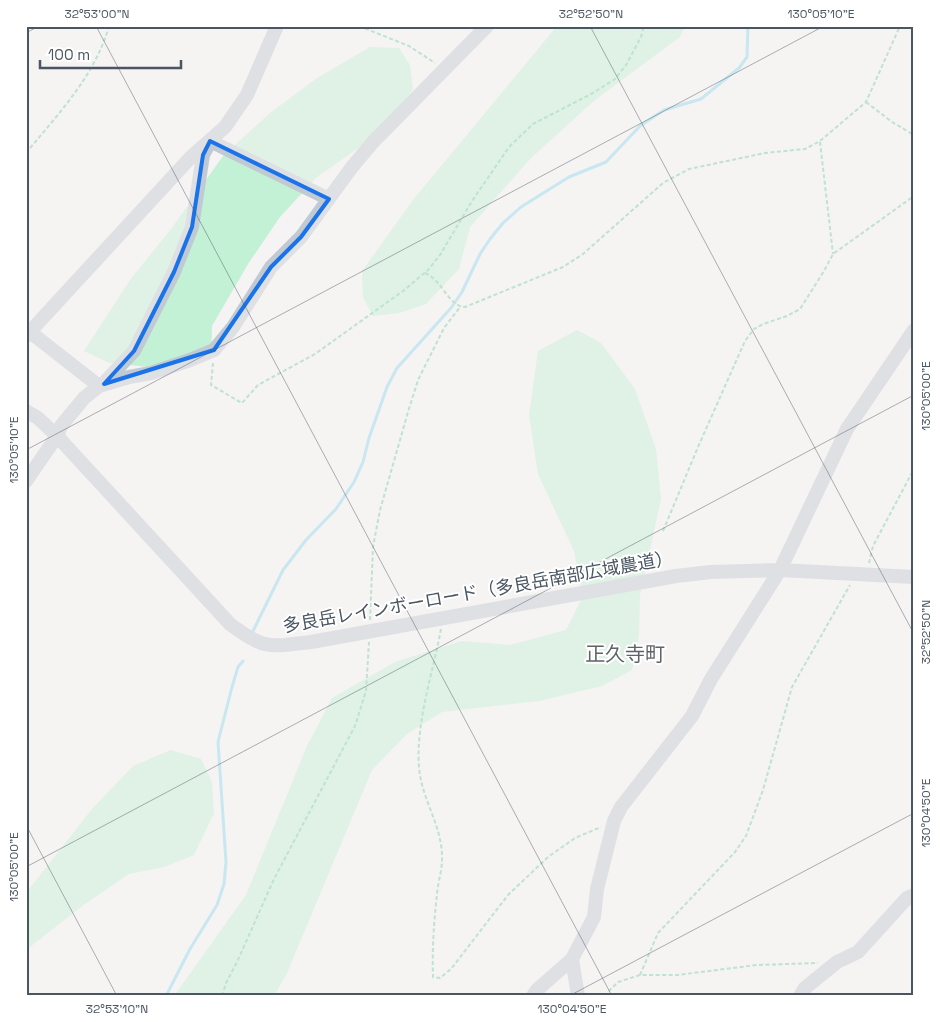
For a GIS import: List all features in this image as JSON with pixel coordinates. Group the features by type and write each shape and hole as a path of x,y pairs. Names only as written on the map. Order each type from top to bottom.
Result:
{"street":[{"path":"277,26 247,94 225,127 191,157 28,334 102,385 151,373 214,350 233,327 271,267 301,237 352,167 373,142 488,26"},
{"path":"210,141 329,199"},
{"path":"26,481 57,436 61,426 84,398 102,385 134,351 174,272 192,227 203,155 210,141"},
{"path":"533,996 537,990 572,958 594,917 597,888 614,821 621,807 692,716 711,679 780,570 847,429 914,330"},
{"name":"多良岳レインボーロード（多良岳南部広域農道）","path":"26,411 38,418 57,436 230,624 248,638 263,645 273,647 443,619 676,576 711,572 780,570 914,577"},
{"path":"800,996 805,988 837,962 858,952 908,898 914,894"},
{"path":"572,958 578,996"}],"path":[{"path":"26,153 81,84 103,47 109,26"},
{"path":"359,26 409,46 444,69"},
{"path":"214,350 211,385 242,403 258,385 315,354 425,273 440,255 472,201 509,147 534,124 593,93 615,79 641,37 644,26"},
{"path":"425,273 435,280 459,307 465,307 563,266 583,254 663,183 689,169 765,153 805,149 820,141 866,102 900,26"},
{"path":"866,102 914,135"},
{"path":"820,141 833,254"},
{"path":"663,531 698,446 745,341 754,330 763,324 787,316 800,309 833,254 914,196"},
{"path":"222,996 226,983 274,879 355,726 366,691 373,547 380,510 418,380 444,328 459,307"},
{"path":"640,975 658,933 735,852 746,836 763,790 792,688 862,575 873,546 914,469"},
{"path":"443,619 423,714 419,754 420,775 441,841 442,861 437,893 432,954 434,977 440,978 451,969 508,895 548,858 575,838 614,821"},
{"path":"604,996 618,982 640,975 677,974 758,965 817,963"}],"highlighted area":[{"path":"210,141 329,199 301,237 271,267 214,350 104,384 134,351 174,272 192,227 203,155"}],"green space":[{"path":"557,26 685,26 680,37 595,100 530,159 470,227 459,269 426,304 399,313 373,316 363,297 362,271 413,200"},
{"path":"370,47 399,48 410,65 413,89 396,114 357,149 317,177 280,217 248,264 212,326 211,357 149,367 109,363 84,351 130,280 171,229 223,156 270,113 317,78"},
{"path":"577,330 601,343 635,389 656,449 661,499 640,595 639,635 632,670 602,686 539,701 442,712 407,734 372,770 287,973 274,996 174,996 246,895 307,746 332,698 395,662 462,641 510,645 566,630 583,596 574,551 538,474 529,415 538,351"},
{"path":"171,750 201,759 212,782 214,813 194,855 164,867 129,874 82,906 26,950 26,893 92,809 133,766"}],"waterway":[{"path":"253,631 283,570 306,540 336,509 354,482 363,462 369,438 387,387 397,368 451,308 462,292 480,254 503,223 521,207 569,177 606,162 640,126 664,110 701,99 739,68 747,57 748,26"},
{"path":"166,996 190,949 217,905 224,884 226,862 218,742 238,667 243,661"}],"district":[{"name":"正久寺町","path":"625,654"}]}
